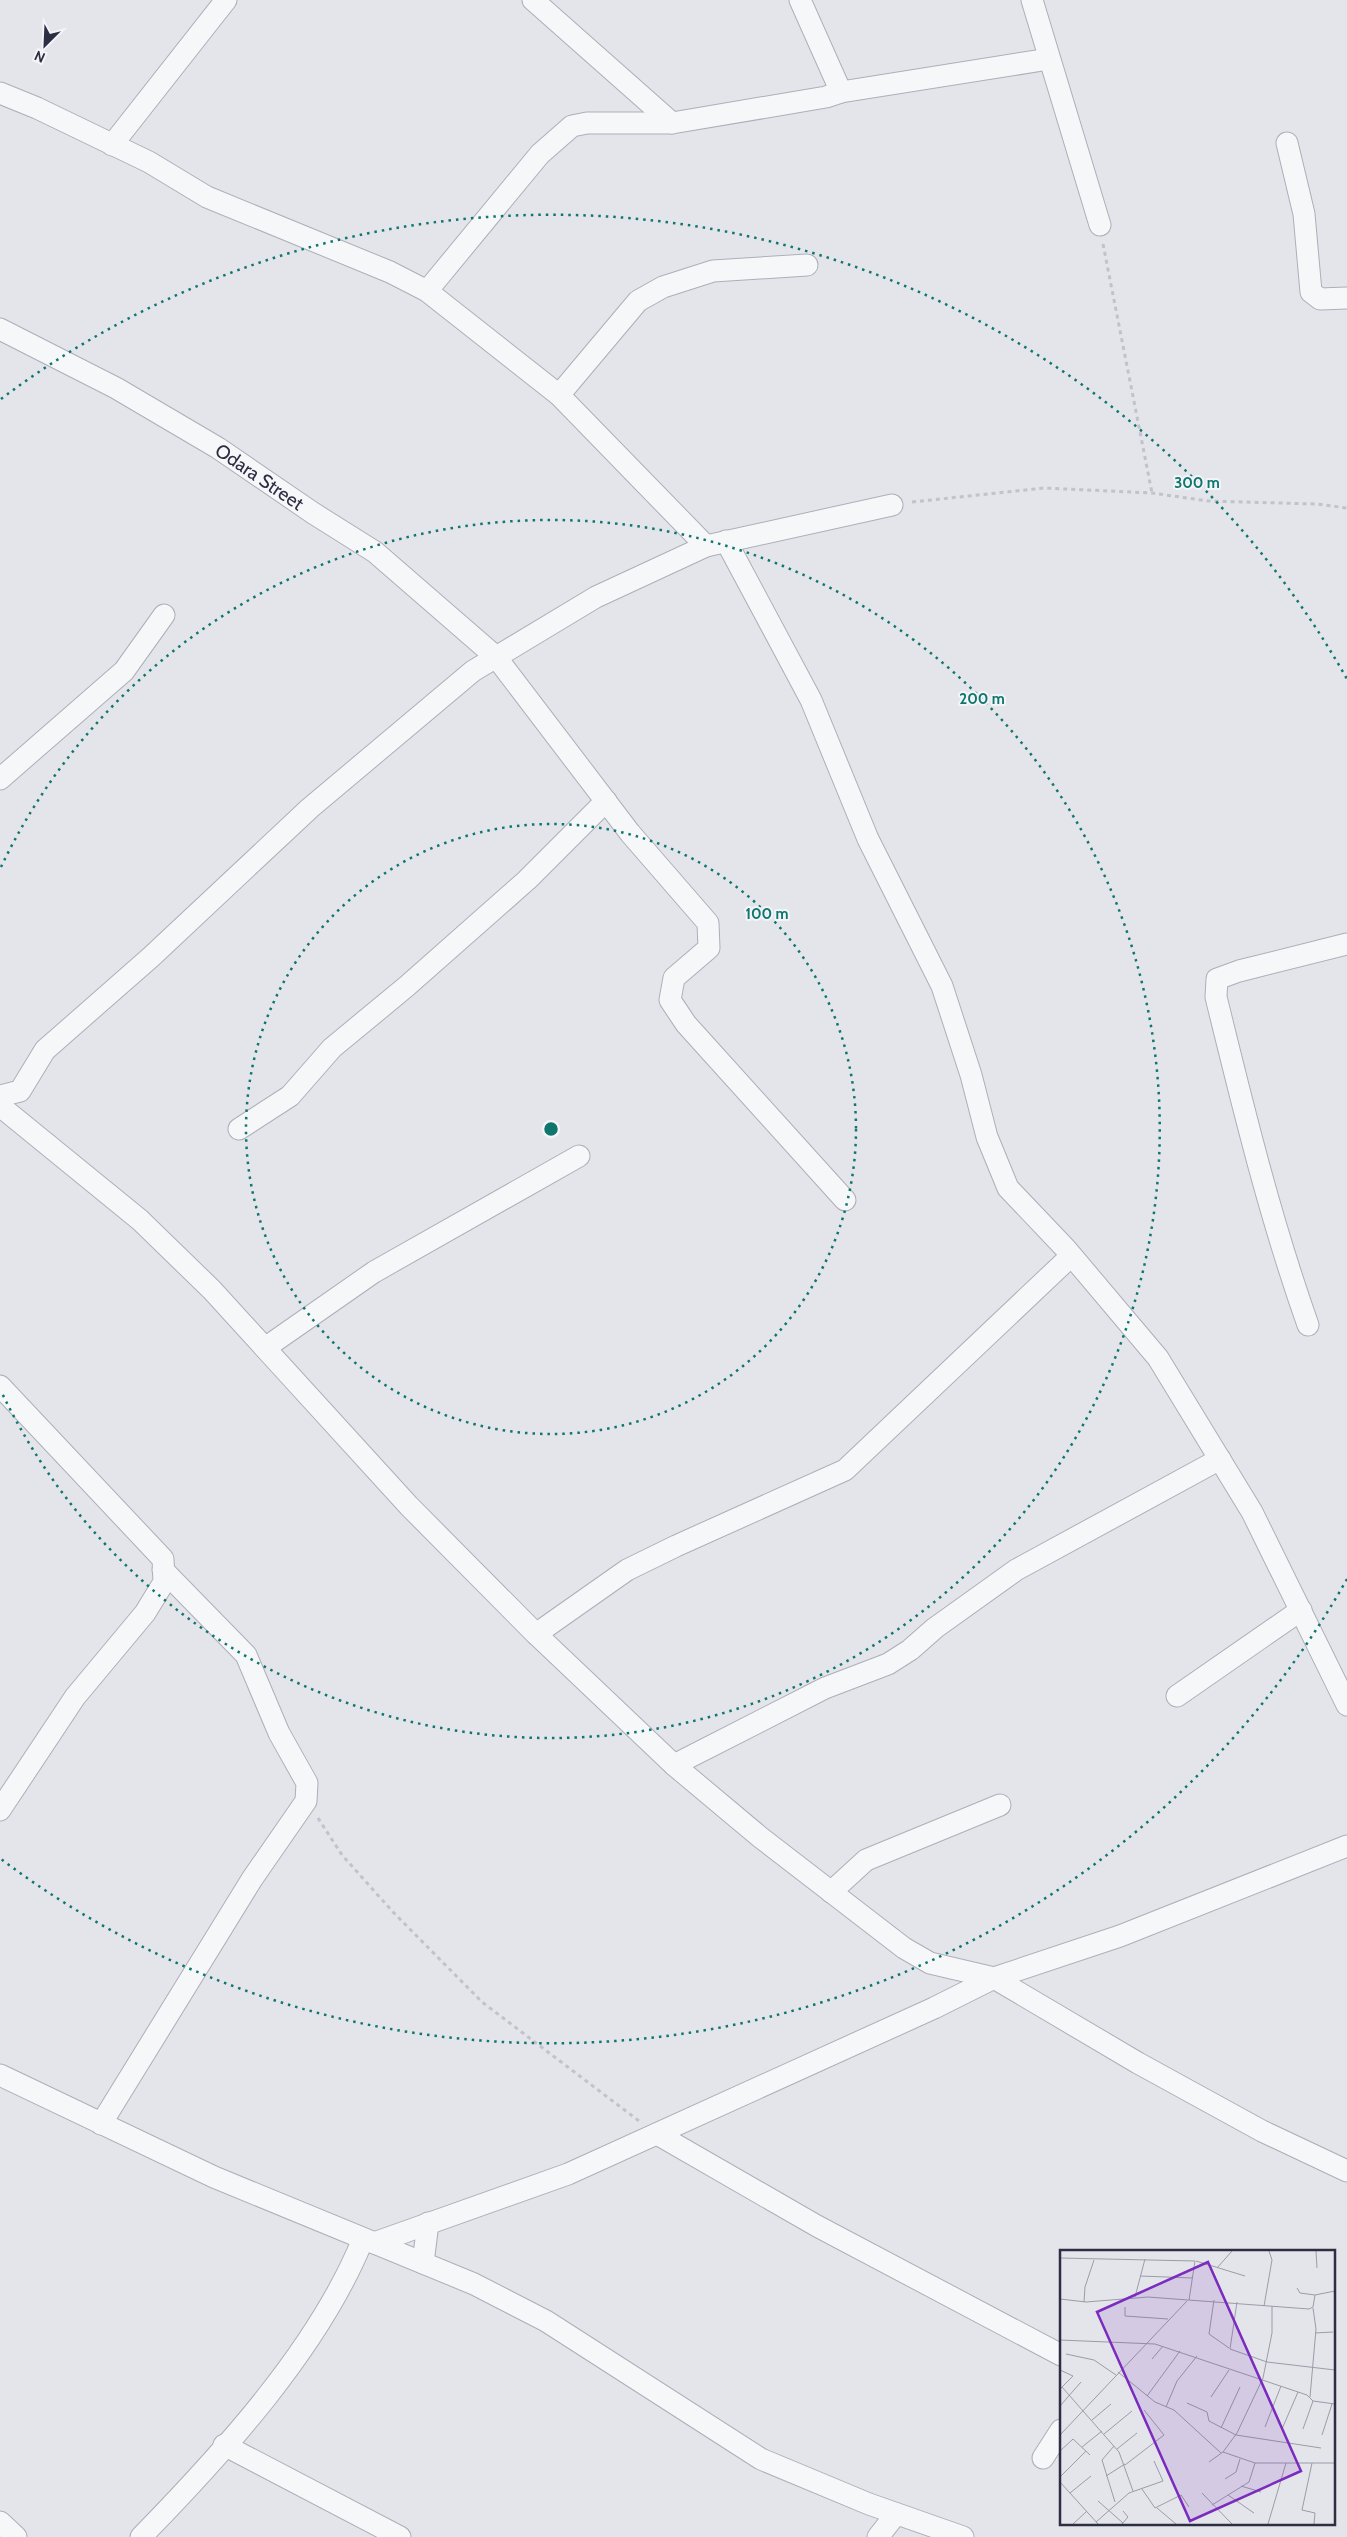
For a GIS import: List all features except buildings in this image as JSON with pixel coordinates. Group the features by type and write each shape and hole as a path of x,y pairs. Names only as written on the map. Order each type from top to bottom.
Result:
{"street":[{"path":"112,146 226,0"},
{"path":"533,0 672,123"},
{"path":"800,0 842,92"},
{"path":"1032,0 1100,225"},
{"path":"427,291 540,154 572,126 587,123 672,123 826,97 842,92 1049,59"},
{"path":"0,93 37,108 112,146 149,162 207,197 390,272 427,291 560,395 706,546"},
{"path":"1287,144 1304,214 1311,292 1320,299 1347,298"},
{"path":"560,395 638,301 663,287 712,272 807,265"},
{"name":"Odara Street","path":"0,329 116,388 218,448 313,513 375,552 496,657 630,833 708,923 709,948 674,978 670,1000 686,1024 845,1200"},
{"path":"0,1096 20,1091 45,1050 151,956 310,808 473,672 596,597 706,546 892,505"},
{"path":"726,541 811,700 868,839 942,986 971,1075 987,1137 1008,1188 1071,1256 1158,1358 1252,1512 1347,1705"},
{"path":"0,779 124,671 164,615"},
{"path":"239,1129 290,1096 332,1048 408,986 527,880 606,801"},
{"path":"1308,1325 1282,1246 1216,997 1217,979 1239,971 1347,944"},
{"path":"0,1106 140,1220 212,1290 409,1506 536,1634 713,1800 904,1948 930,1963 994,1978 1138,2063 1262,2131 1347,2171"},
{"path":"265,1348 374,1272 579,1156"},
{"path":"536,1634 628,1570 676,1546 845,1470 1071,1256"},
{"path":"0,1386 163,1558 164,1582 145,1613 75,1698 0,1810"},
{"path":"674,1765 825,1688 888,1664 910,1650 934,1628 1016,1570 1220,1459"},
{"path":"101,2124 252,1879 306,1801 307,1783 279,1733 246,1655 163,1570"},
{"path":"1177,1696 1301,1610"},
{"path":"831,1892 866,1860 1000,1805"},
{"path":"141,2537 174,2504 260,2404 312,2332 368,2241 428,2223 568,2174 934,2008 994,1978 1120,1936 1347,1846"},
{"path":"0,2075 214,2177 474,2284 546,2321 761,2459 814,2483 963,2537"},
{"path":"657,2134 817,2226 1060,2354"},
{"path":"423,2263 428,2223"},
{"path":"1043,2458 1060,2432"},
{"path":"224,2445 400,2537"},
{"path":"878,2537 896,2514"},
{"path":"0,2522 16,2537"}],"path":[{"path":"1100,225 1152,493"},
{"path":"892,505 1044,488 1152,493 1208,501 1316,504 1347,508"},
{"path":"306,1801 342,1854 393,1912 482,2002 657,2134"}]}
